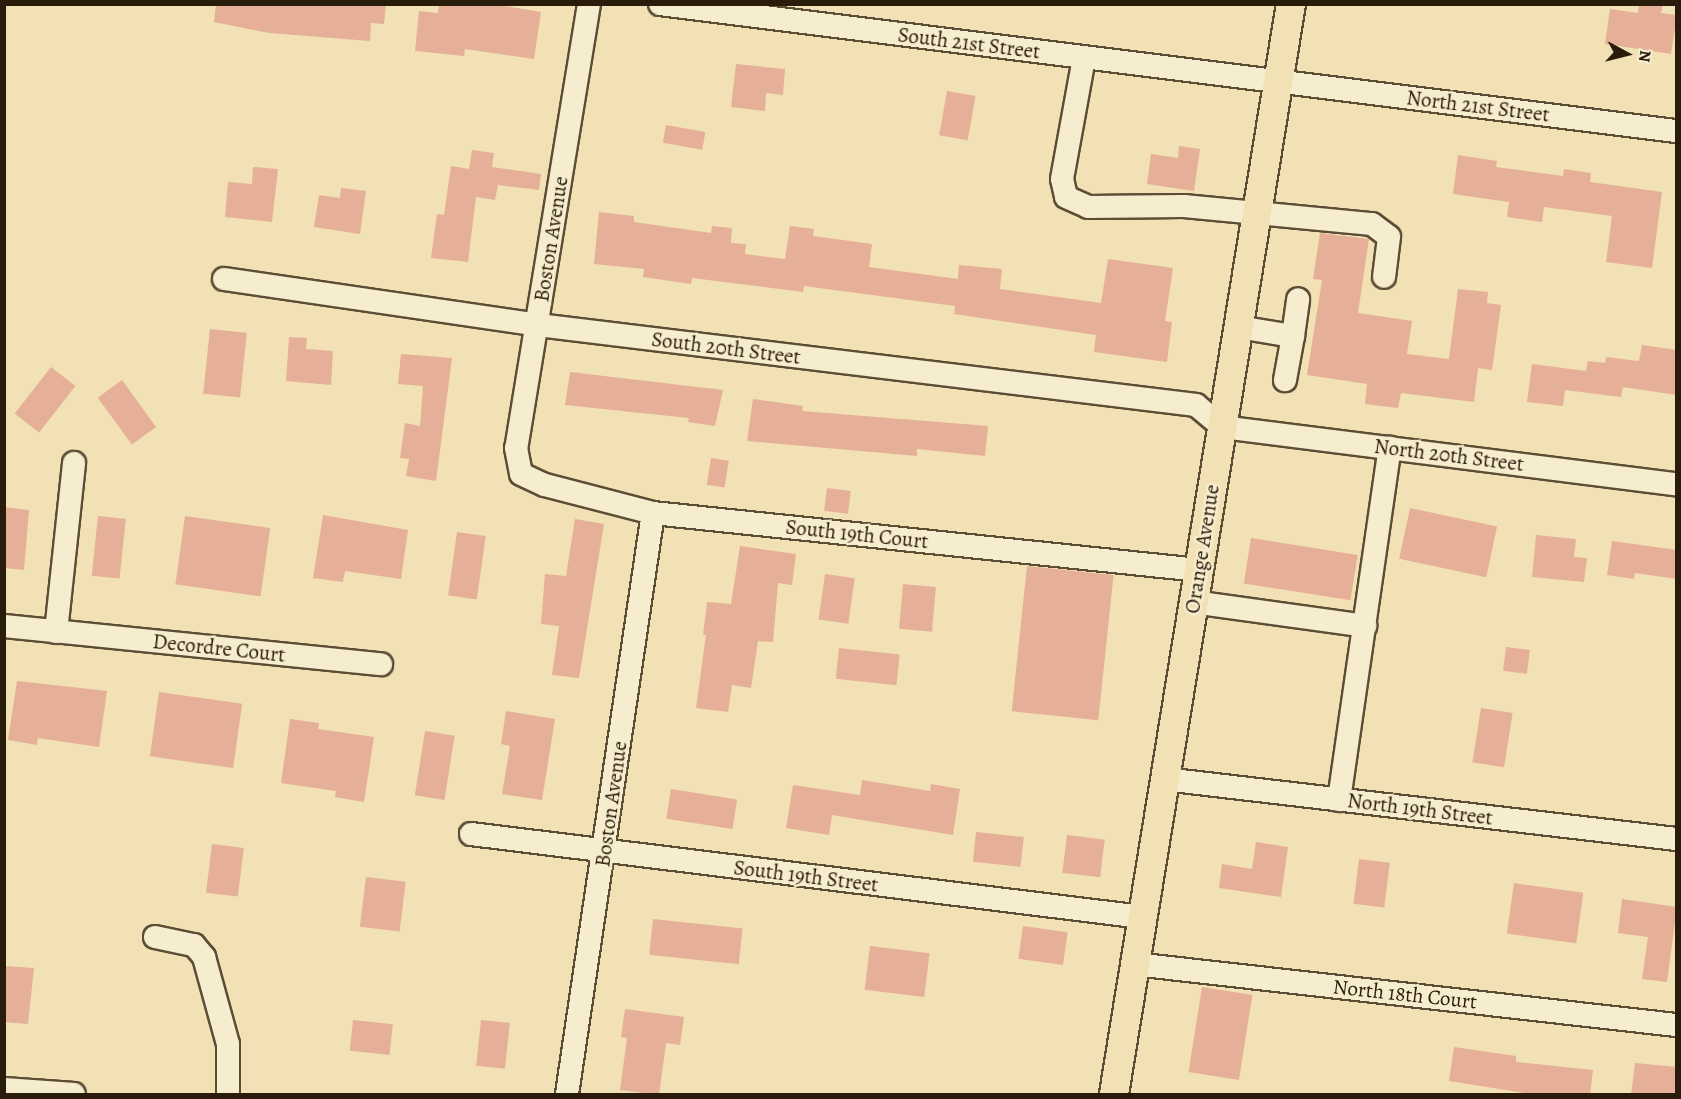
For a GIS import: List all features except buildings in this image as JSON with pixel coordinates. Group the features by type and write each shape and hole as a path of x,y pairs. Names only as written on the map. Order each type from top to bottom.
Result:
{"main road":[{"name":"Orange Avenue","path":"1114,1095 1291,4"}],"street":[{"name":"Boston Avenue","path":"521,474 516,448 589,4"},
{"name":"South 21st Street","path":"660,4 1279,82"},
{"path":"1084,58 1062,179 1066,196 1088,207 1151,204 1372,224 1383,229 1389,237 1384,277"},
{"name":"North 21st Street","path":"1279,82 1677,130"},
{"name":"South 20th Street","path":"224,279 538,325 1196,405 1222,427"},
{"path":"1285,380 1298,299"},
{"path":"1239,327 1293,336"},
{"name":"North 20th Street","path":"1222,427 1677,484"},
{"path":"1339,800 1390,448"},
{"path":"56,632 74,463"},
{"name":"South 19th Court","path":"521,474 545,485 653,513 1199,570"},
{"name":"Boston Avenue","path":"567,1095 653,513"},
{"path":"1193,602 1365,626"},
{"name":"Decordre Court","path":"4,626 381,664"},
{"name":"North 19th Street","path":"1164,779 1677,839"},
{"name":"South 19th Street","path":"471,834 1142,917"},
{"path":"155,937 178,939 194,945 204,957 228,1044 228,1095"},
{"name":"North 18th Court","path":"1134,964 1677,1025"},
{"path":"4,1089 74,1095"}]}
